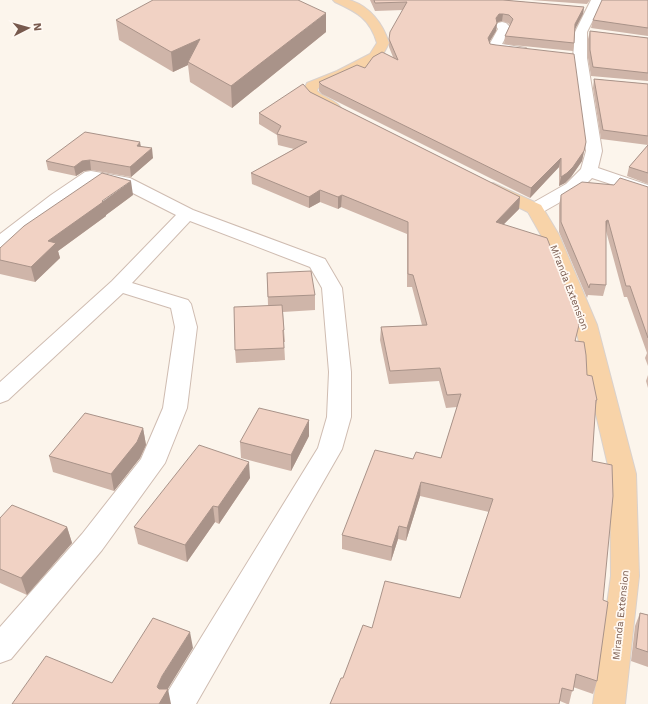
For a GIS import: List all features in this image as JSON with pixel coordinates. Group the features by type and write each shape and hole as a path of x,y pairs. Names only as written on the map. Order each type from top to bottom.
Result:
{"main road":[{"path":"339,0 364,11 381,31 383,43 375,57 342,74 312,86 310,92 316,98 353,117"},
{"path":"479,181 535,209"},
{"name":"Miranda Extension","path":"535,209 550,235 586,325 623,474 625,576 609,704"}],"street":[{"path":"535,209 572,188 589,171 594,151 590,81 573,57 590,6"},
{"path":"502,26 504,31 494,47 537,52"},
{"path":"581,32 597,34"},
{"path":"589,171 648,191"},
{"path":"0,243 57,199 91,176 124,182 187,214 318,263 332,288 340,372 339,417 330,448 178,704"},
{"path":"0,395 119,285 187,214"},
{"path":"0,649 92,542 152,463 175,408 186,327 181,304 119,285"}],"building":[{"path":"153,0 298,0 326,13 231,86 188,62 200,39 171,52 116,20"},
{"path":"374,0 503,0 584,7 575,24 574,43 505,36 513,19 509,15 503,14 499,14 496,18 497,23 488,38 490,44 574,54 586,142 584,151 573,167 561,177 561,158 531,188 322,85 319,82 357,65 365,68 373,57 382,52 398,60 389,39 390,32 407,2 375,3"},
{"path":"602,0 648,0 648,28 593,20"},
{"path":"590,31 648,38 648,73 593,67 590,50"},
{"path":"594,79 648,84 648,136 603,130"},
{"path":"303,84 310,92 520,197 496,222 547,238 576,313 579,325 575,341 584,342 587,375 592,376 597,400 592,461 612,465 613,496 603,600 608,602 597,681 576,674 573,691 562,688 559,704 330,704 341,678 343,678 363,625 372,628 385,581 460,598 493,499 421,482 407,528 399,526 392,547 342,535 375,450 413,459 416,452 441,458 461,394 447,395 440,368 390,371 381,327 427,325 413,275 408,274 408,222 342,195 338,197 320,190 309,197 251,173 307,142 277,134 281,126 259,113"},
{"path":"85,132 140,142 137,146 152,148 130,167 90,160 82,161 74,167 46,161"},
{"path":"648,145 648,173 629,167"},
{"path":"102,173 131,181 48,241 56,243 31,267 0,260 0,248 24,226"},
{"path":"620,178 648,187 648,338 630,286 626,286 608,220 606,221 606,285 590,284 589,288 561,222 561,195 582,182 614,185"},
{"path":"311,271 315,295 268,297 267,273"},
{"path":"282,305 284,348 235,350 234,307"},
{"path":"259,408 309,420 291,455 240,442"},
{"path":"85,413 143,428 137,442 111,474 49,456"},
{"path":"199,445 249,462 218,507 213,506 185,545 134,527"},
{"path":"12,505 67,527 21,578 0,569 0,518"},
{"path":"640,613 648,615 648,652 636,648"},
{"path":"153,618 190,632 162,676 157,687 159,689 168,689 159,704 12,704 46,656 112,683"}]}
